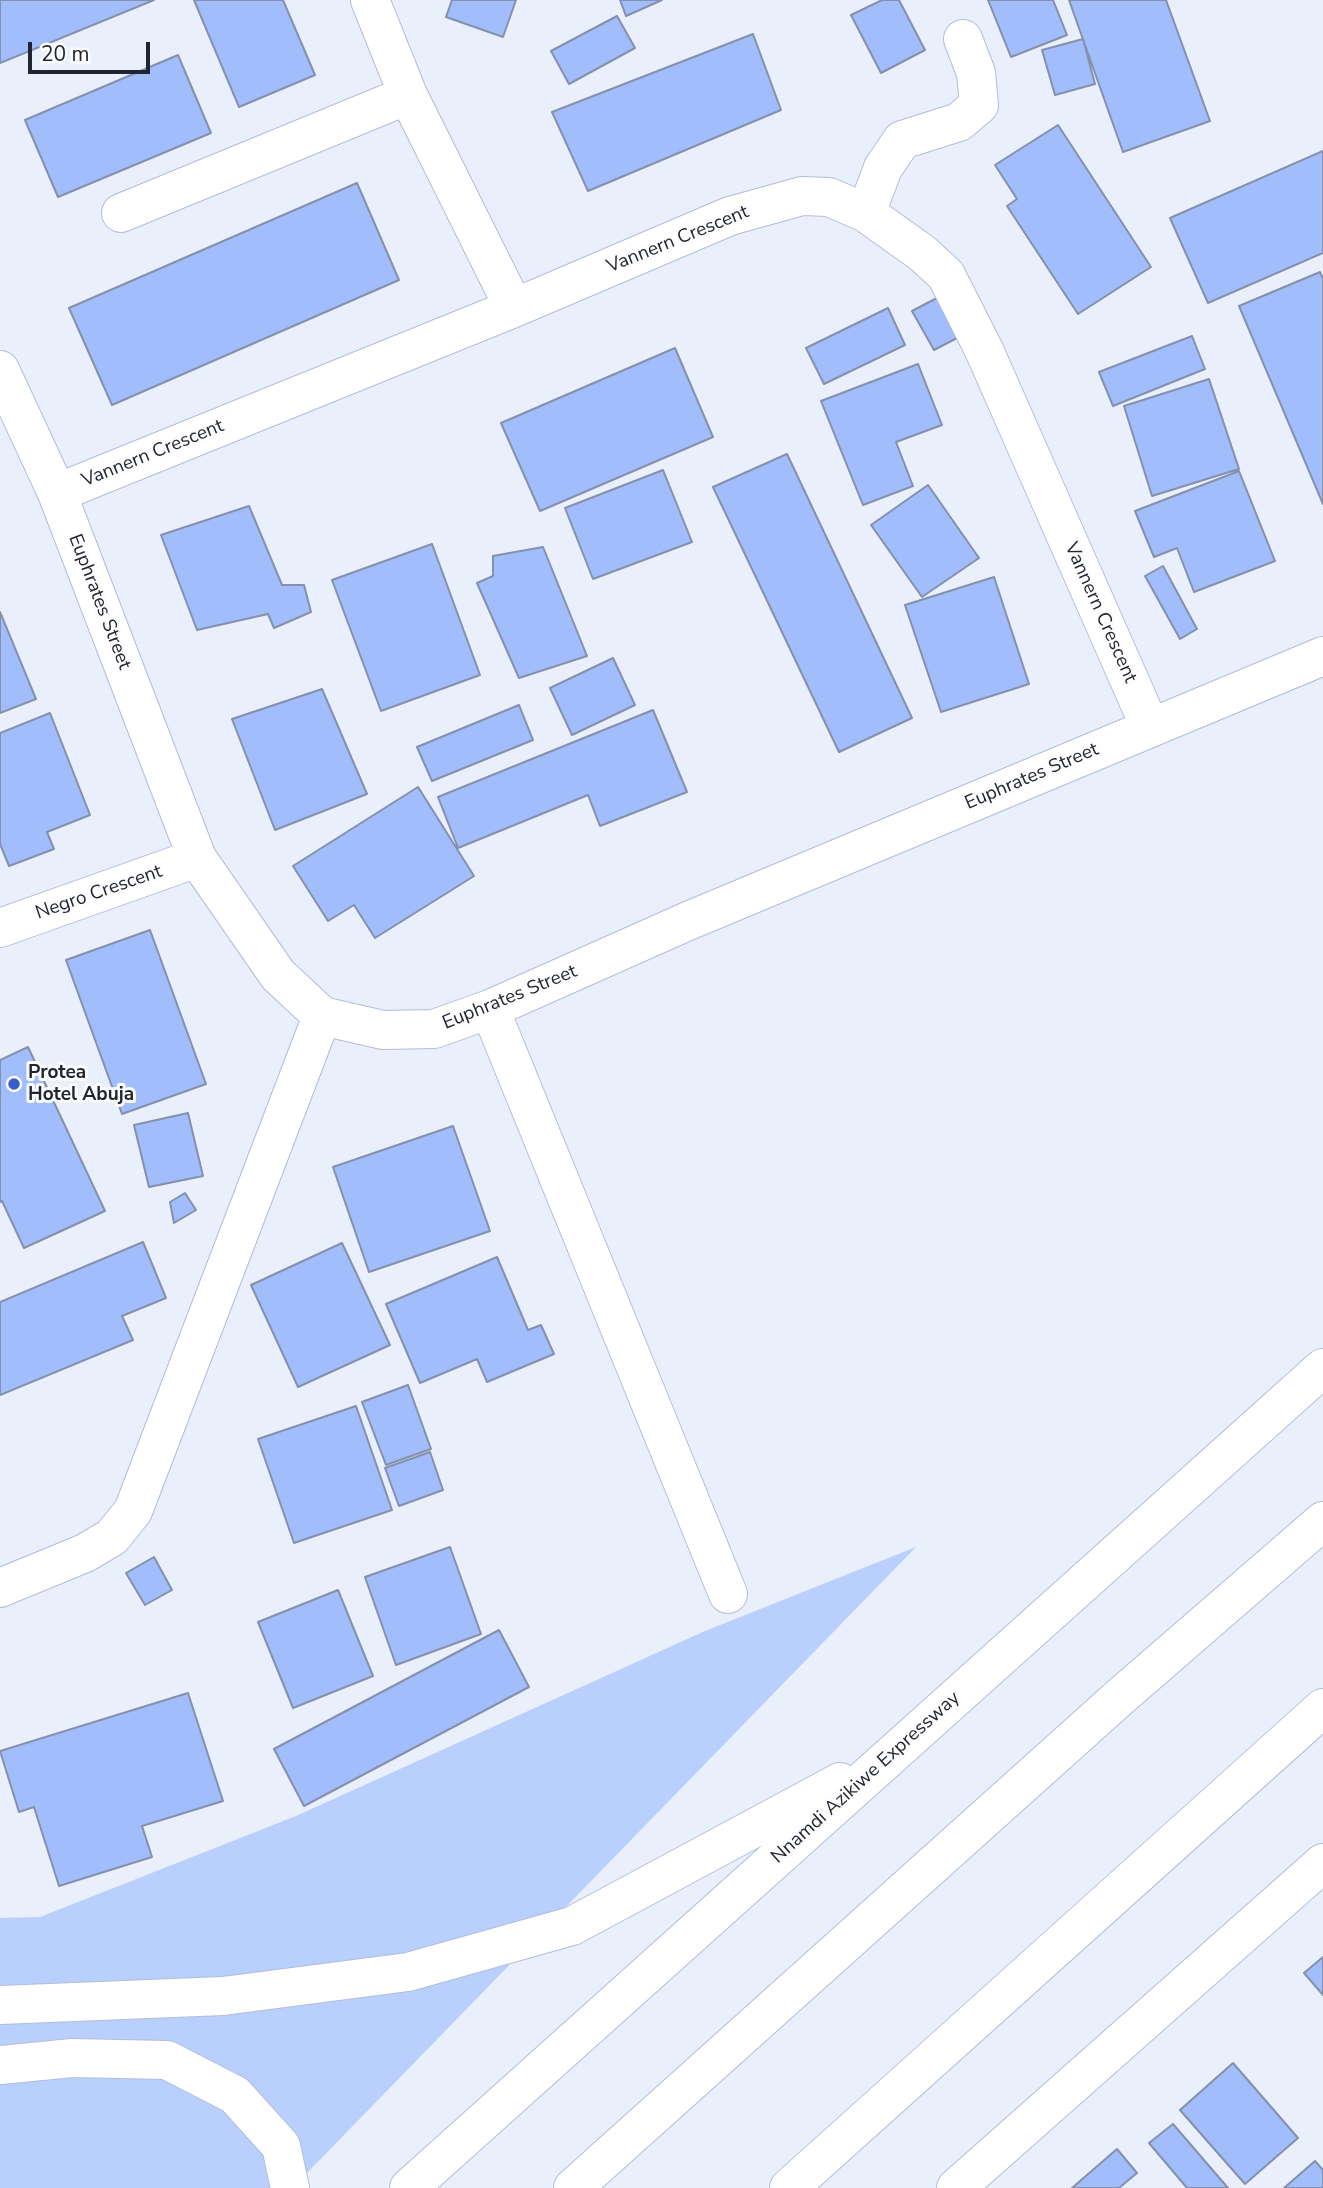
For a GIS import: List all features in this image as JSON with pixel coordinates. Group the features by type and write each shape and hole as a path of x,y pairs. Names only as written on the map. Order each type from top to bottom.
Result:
{"main road":[{"path":"370,0 408,95 514,308"},
{"path":"866,213 883,168 902,140 959,122 979,105 976,73 963,39"},
{"path":"121,213 408,95"},
{"name":"Vannern Crescent","path":"57,493 514,308 730,216 802,197 829,197 866,213 922,253 946,275 984,350 1150,727"},
{"name":"Euphrates Street","path":"0,370 57,493 197,858 278,975 322,1016 383,1030 433,1029 490,1009 688,921 1323,656"},
{"name":"Negro Crescent","path":"0,928 197,858"},
{"path":"490,1009 728,1594"},
{"path":"0,1587 85,1553 112,1537 133,1511 322,1016"},
{"name":"Nnamdi Azikiwe Expressway","path":"409,2188 1323,1368"},
{"path":"573,2188 1120,1697 1323,1521"},
{"path":"789,2188 1323,1708"},
{"path":"0,2005 223,1996 408,1972 572,1926 895,1753"},
{"path":"956,2188 1323,1863"},
{"path":"0,2065 72,2058 167,2060 236,2095 281,2146 290,2188"}],"shaded area":[{"path":"916,1547 306,2174 288,2188 0,2188 0,1918 40,1917 296,1816 705,1631"}],"building":[{"path":"0,0 154,0 0,63"},
{"path":"194,0 283,0 315,75 239,107"},
{"path":"452,0 516,0 503,37 446,17"},
{"path":"620,0 662,0 626,16"},
{"path":"882,0 899,0 925,50 881,73 851,15"},
{"path":"988,0 1053,0 1067,35 1011,57"},
{"path":"1069,0 1166,0 1210,121 1123,152"},
{"path":"617,16 635,48 569,84 551,51"},
{"path":"753,34 781,110 588,191 552,112"},
{"path":"1083,39 1095,84 1055,95 1042,50"},
{"path":"178,55 211,133 58,197 25,120"},
{"path":"1058,125 1151,267 1078,314 1007,206 1017,199 995,165"},
{"path":"1323,151 1323,253 1208,303 1170,218"},
{"path":"357,183 399,280 112,405 69,308"},
{"path":"1320,272 1323,279 1323,504 1239,306"},
{"path":"937,298 959,337 934,350 912,311"},
{"path":"888,308 905,345 824,384 806,348"},
{"path":"1192,336 1205,369 1113,406 1099,372"},
{"path":"675,348 713,437 540,511 501,423"},
{"path":"918,364 942,425 896,442 913,486 863,505 821,401"},
{"path":"1209,379 1239,469 1152,496 1124,406"},
{"path":"787,454 912,718 839,752 713,487"},
{"path":"663,470 692,542 593,579 565,508"},
{"path":"1239,471 1275,561 1194,592 1177,548 1154,557 1135,511"},
{"path":"928,485 979,558 922,597 871,525"},
{"path":"249,506 282,585 304,585 311,612 274,628 268,614 197,630 161,535"},
{"path":"432,544 480,675 381,711 332,580"},
{"path":"543,547 587,656 519,678 477,583 493,576 493,556"},
{"path":"1163,566 1197,629 1180,639 1145,576"},
{"path":"994,577 1029,684 941,712 905,605"},
{"path":"0,612 36,699 0,713"},
{"path":"613,658 635,705 572,735 550,688"},
{"path":"322,689 367,794 275,830 232,719"},
{"path":"519,705 533,740 432,781 417,747"},
{"path":"653,710 687,792 600,826 588,795 458,848 438,797"},
{"path":"50,713 90,815 47,832 54,849 9,866 0,844 0,733"},
{"path":"418,787 474,876 375,938 354,905 328,921 293,866"},
{"path":"150,930 206,1084 122,1114 66,960"},
{"path":"28,1047 105,1211 24,1248 2,1201 0,1202 0,1060"},
{"path":"188,1113 203,1176 149,1187 134,1125"},
{"path":"453,1126 490,1231 369,1272 333,1167"},
{"path":"185,1193 196,1210 174,1223 170,1202"},
{"path":"143,1242 166,1298 122,1316 133,1340 0,1395 0,1302"},
{"path":"342,1243 390,1345 298,1387 251,1285"},
{"path":"497,1257 528,1330 541,1325 554,1354 487,1382 477,1359 420,1383 386,1304"},
{"path":"408,1385 431,1449 386,1465 362,1402"},
{"path":"356,1406 392,1510 294,1543 258,1439"},
{"path":"430,1452 443,1490 399,1506 385,1468"},
{"path":"450,1547 481,1634 396,1665 365,1577"},
{"path":"154,1557 172,1590 145,1605 126,1573"},
{"path":"338,1590 373,1676 293,1708 258,1622"},
{"path":"499,1630 529,1687 304,1806 274,1749"},
{"path":"188,1693 223,1801 142,1826 152,1857 59,1886 34,1807 19,1812 0,1751"},
{"path":"1323,1957 1323,1995 1304,1973"},
{"path":"1233,2063 1298,2138 1245,2184 1180,2110"},
{"path":"1173,2124 1228,2188 1187,2188 1149,2143"},
{"path":"1117,2149 1137,2173 1119,2188 1072,2188"},
{"path":"1315,2161 1323,2170 1323,2188 1284,2188"}],"place":[{"name":"Protea Hotel Abuja","path":"14,1084"}]}
